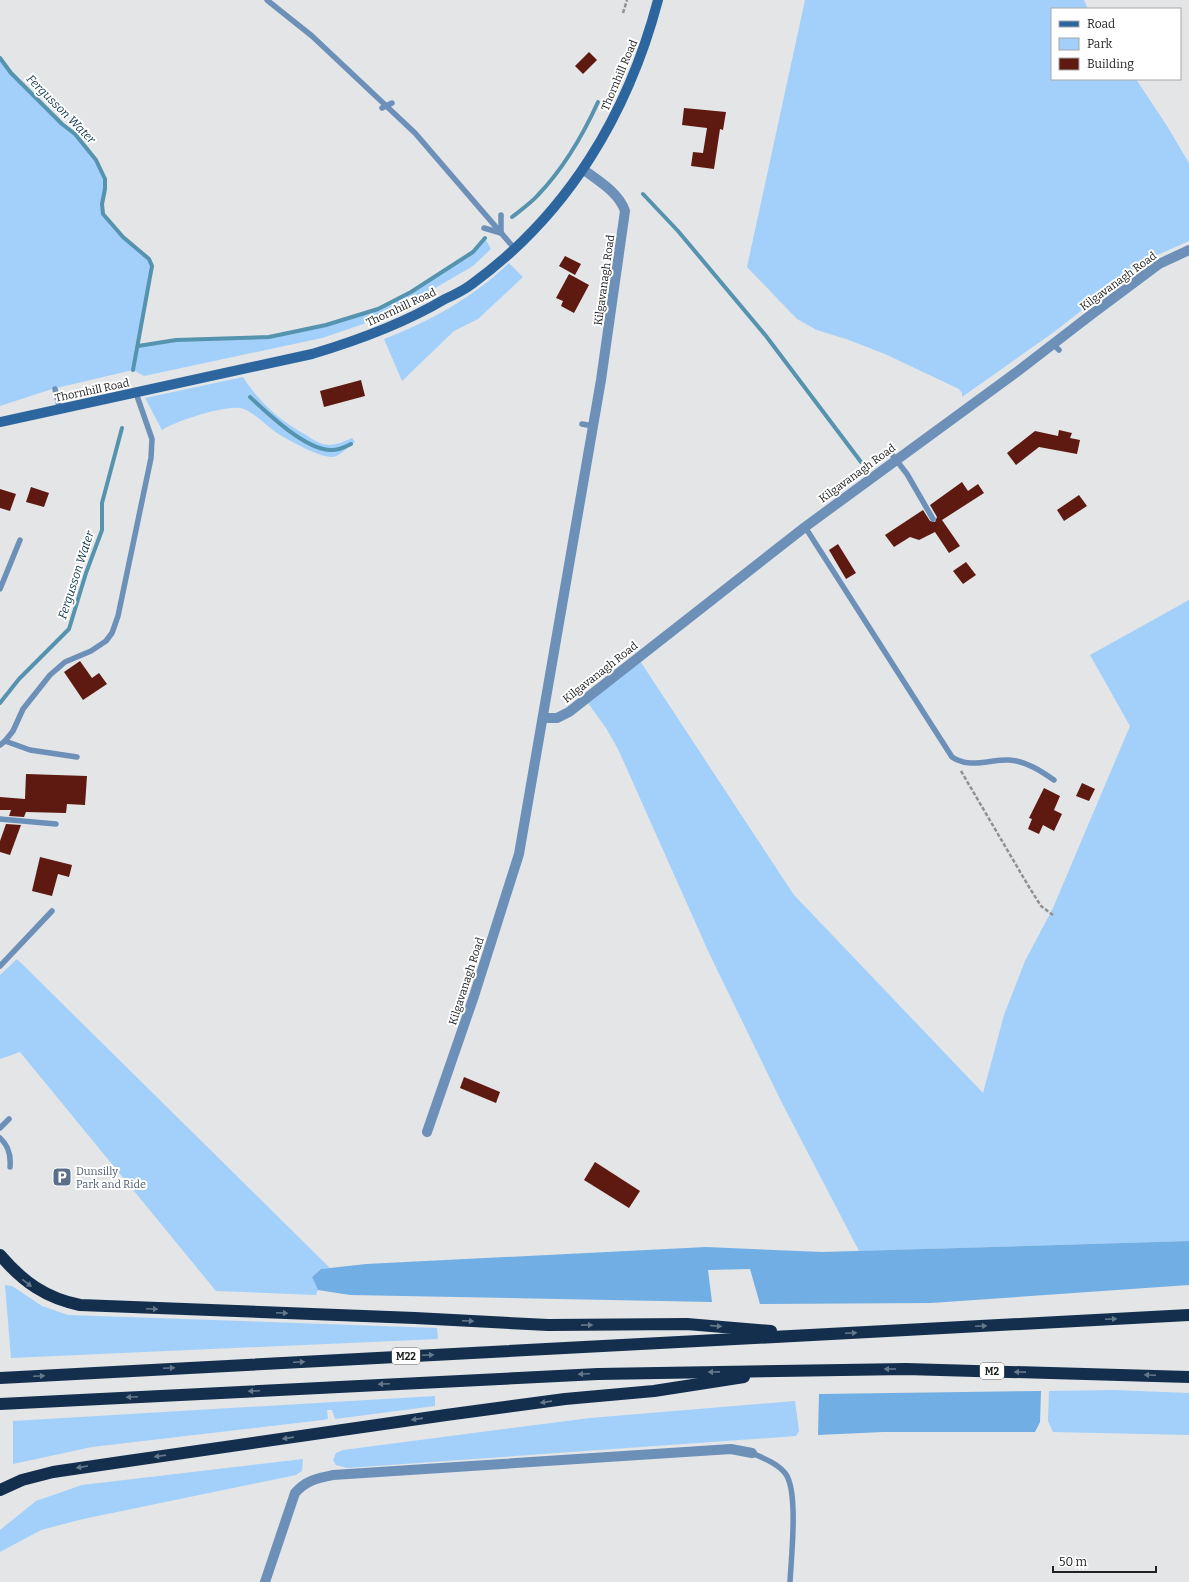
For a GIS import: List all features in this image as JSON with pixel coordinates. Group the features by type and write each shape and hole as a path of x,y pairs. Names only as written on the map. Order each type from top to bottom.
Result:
{"highway":[{"path":"0,1255 19,1276 40,1292 80,1306 414,1318 548,1325 687,1324 812,1335 1189,1315"},
{"name":"M22","path":"0,1378 812,1335"},
{"name":"M2","path":"795,1370 906,1369 1189,1377"},
{"path":"0,1404 590,1374 795,1370"},
{"path":"0,1490 22,1480 53,1472 446,1415 654,1390 795,1370"}],"street":[{"name":"Thornhill Road","path":"0,422 312,354 366,337 423,312 471,285 515,249 550,212 584,170 627,92 641,56 658,0"},
{"name":"Kilgavanagh Road","path":"427,1132 474,996 518,854 544,718 593,426 625,211 622,202 615,194 584,170"},
{"name":"Kilgavanagh Road","path":"544,718 557,718 569,712 893,456 1056,347 1159,264 1189,250"},
{"path":"264,1582 295,1493 300,1486 315,1479 341,1475 731,1448 752,1453"}],"lane":[{"path":"267,0 312,36 390,104 515,249"},
{"path":"382,108 390,104"},
{"path":"501,215 501,233"},
{"path":"484,228 501,233"},
{"path":"55,388 60,410"},
{"path":"77,757 30,750 2,743 13,731 23,709 50,675 65,662 100,646 112,633 118,616 151,458 152,439 136,393"},
{"path":"582,424 593,426"},
{"path":"893,456 907,474 933,519"},
{"path":"805,527 952,757 959,762 966,763 1009,760 1020,762 1054,780"},
{"path":"0,588 20,540"},
{"path":"0,819 56,824"},
{"path":"0,966 52,911"},
{"path":"0,1128 9,1119"},
{"path":"0,1138 6,1143 11,1158 10,1166"},
{"path":"752,1453 780,1467 787,1475 790,1484 793,1498 790,1582"}],"path":[{"path":"623,12 627,0"},
{"path":"952,757 1041,906 1053,915"}],"green space":[{"path":"805,0 1084,0 1088,8 1051,8 1051,80 1137,80 1189,163 1189,241 1146,260 1054,332 962,397 962,393 959,389 885,354 817,330 797,319 747,267"},
{"path":"0,58 28,91 93,155 105,180 102,213 123,237 149,259 152,266 138,346 176,340 269,337 326,325 378,309 411,292 473,252 485,238 491,249 473,266 387,316 322,338 144,376 133,370 52,389 0,406"},
{"path":"509,263 523,277 478,319 454,331 402,381 384,339 418,325 466,298"},
{"path":"243,377 263,403 287,423 314,440 329,445 338,444 352,438 355,442 336,456 327,457 320,455 282,436 248,411 237,408 227,408 203,414 179,422 162,430 145,398"},
{"path":"1189,600 1189,1241 859,1251 782,1103 709,953 618,749 606,728 588,703 640,661 794,895 983,1093 1004,1015 1025,961 1053,908 1130,726 1090,655"},
{"path":"17,959 330,1268 321,1269 312,1277 318,1290 316,1295 216,1291 20,1052 0,1059 0,975"},
{"path":"5,1285 12,1286 42,1306 68,1315 437,1328 438,1339 11,1358"},
{"path":"1114,1390 1189,1393 1189,1435 1053,1432 1048,1421 1049,1391"},
{"path":"435,1396 435,1406 335,1419 332,1410 327,1410 328,1419 323,1420 92,1447 13,1464 13,1421"},
{"path":"795,1401 799,1431 796,1436 347,1468 336,1465 333,1460 336,1453 343,1450 590,1418"},
{"path":"303,1459 302,1471 296,1475 83,1519 41,1530 0,1552 0,1530 36,1501 82,1485"}],"shaded area":[{"path":"1189,1241 1189,1285 931,1303 760,1304 750,1269 708,1270 712,1302 350,1295 318,1290 312,1277 321,1269 366,1264 706,1247 822,1252"},
{"path":"1041,1391 1040,1422 1035,1432 883,1432 818,1435 819,1394"}],"building":[{"path":"589,52 597,60 583,74 575,66"},
{"path":"684,108 726,112 723,130 720,129 714,169 691,166 693,152 703,153 707,128 682,125"},
{"path":"565,256 581,264 575,275 559,266"},
{"path":"569,274 589,285 574,313 561,306 563,301 556,298"},
{"path":"361,380 365,396 324,407 320,391"},
{"path":"1059,430 1072,433 1070,438 1080,440 1077,454 1039,447 1016,465 1007,453 1035,431 1058,436"},
{"path":"962,482 968,491 978,484 984,493 942,520 960,546 949,553 935,532 919,540 910,537 894,547 885,535 923,510 930,521 935,522 937,517 930,505"},
{"path":"31,487 49,493 44,507 26,502"},
{"path":"0,489 16,494 10,511 0,508"},
{"path":"1079,495 1087,506 1064,521 1057,510"},
{"path":"838,544 856,573 846,579 829,550"},
{"path":"966,562 976,575 963,584 953,571"},
{"path":"80,661 92,678 99,673 107,684 83,700 64,672"},
{"path":"26,774 87,776 85,805 67,804 66,813 26,812 24,817 9,816 11,810 0,810 0,797 25,799"},
{"path":"1082,783 1095,789 1089,801 1076,796"},
{"path":"1044,788 1060,796 1054,810 1062,814 1054,831 1043,825 1039,834 1028,829 1032,819 1029,818"},
{"path":"6,824 21,825 10,855 0,852 0,841"},
{"path":"40,857 72,865 69,877 58,874 52,896 32,891"},
{"path":"464,1077 500,1092 496,1103 460,1088"},
{"path":"595,1162 640,1191 629,1208 584,1180"}],"waterway":[{"name":"Fergusson Water","path":"0,58 11,73 62,124 75,134 96,160 105,179 102,204 103,214 123,237 149,259 152,266 133,370"},
{"path":"512,217 535,198 556,174 579,139 598,102"},
{"path":"643,194 678,231 766,336 861,462"},
{"path":"138,346 176,340 269,337 326,325 378,309 411,292 473,252 485,238"},
{"path":"250,397 287,430 309,444 330,450 336,450 351,444"},
{"name":"Fergusson Water","path":"0,703 19,679 69,629 86,573 102,530 102,503 122,428"}],"place":[{"name":"Dunsilly Park and Ride","path":"62,1177"}]}
